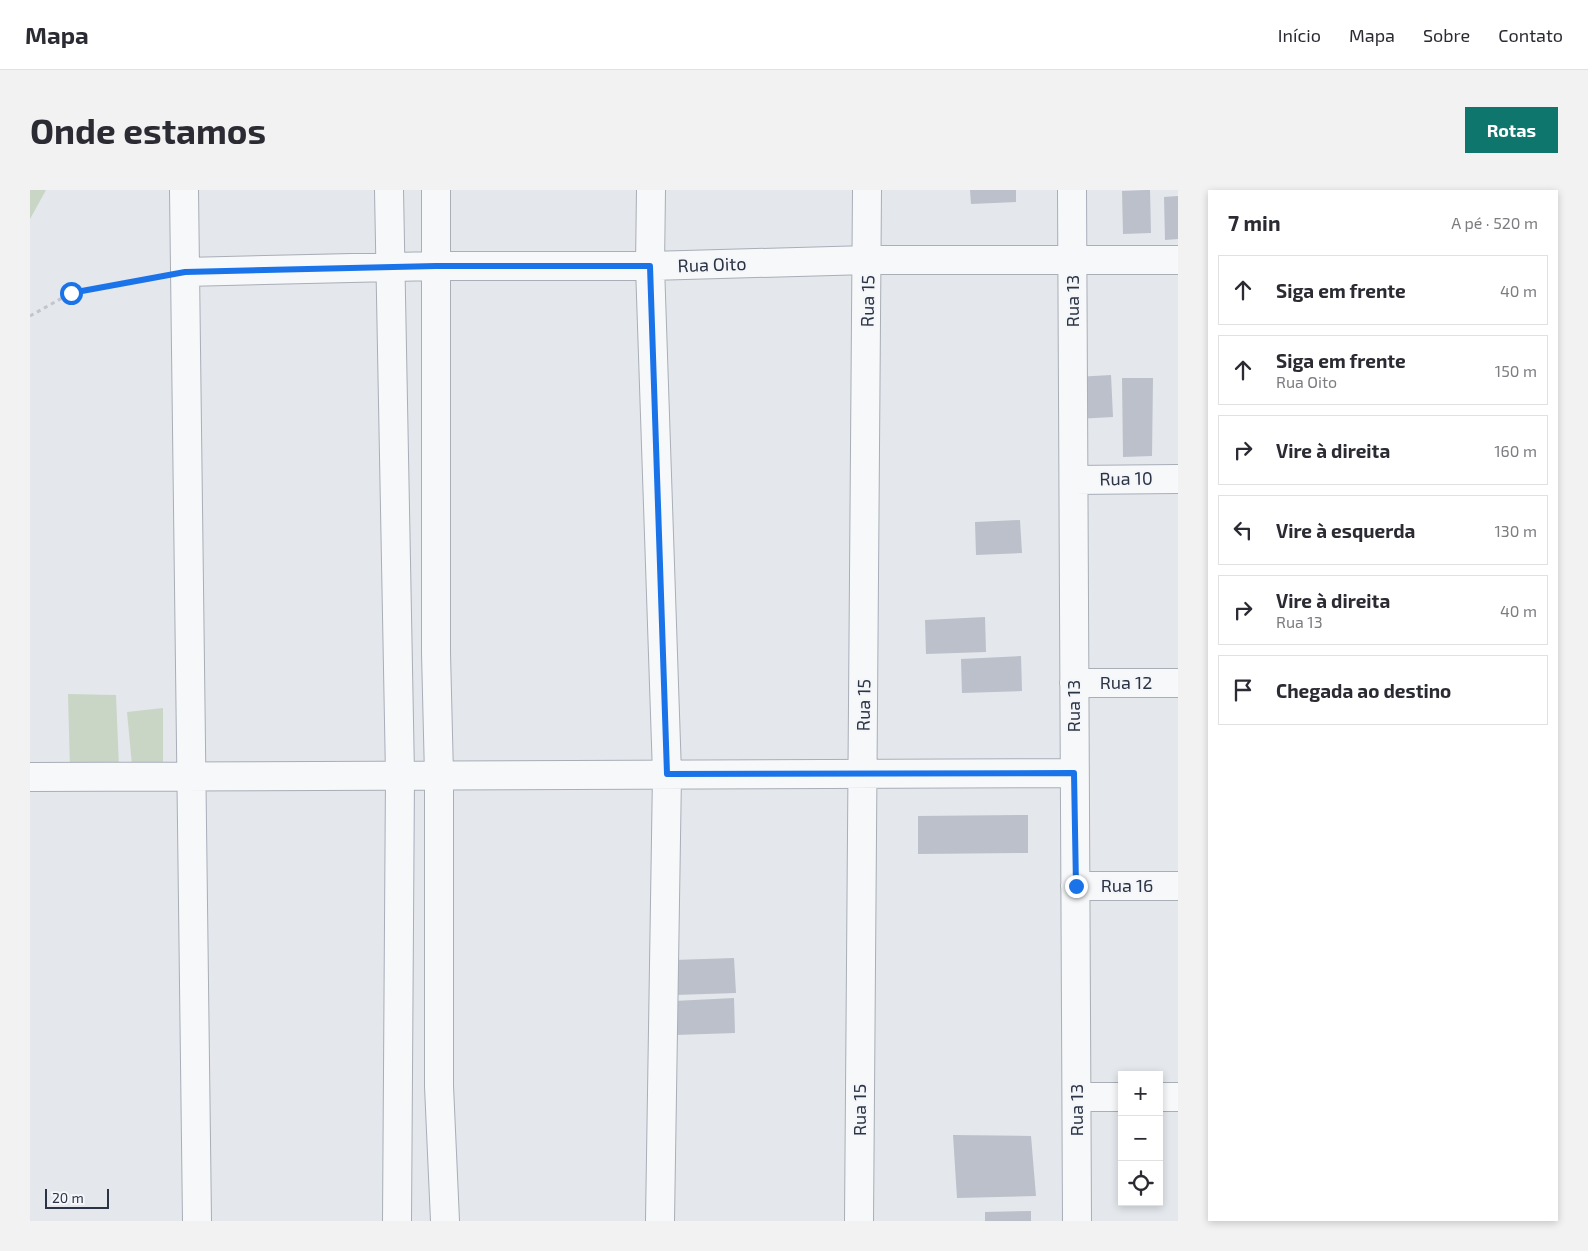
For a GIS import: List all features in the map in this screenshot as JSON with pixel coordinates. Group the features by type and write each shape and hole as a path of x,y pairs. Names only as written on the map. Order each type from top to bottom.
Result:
{"street":[{"path":"184,190 197,1221"},
{"path":"390,190 400,775 397,1221"},
{"path":"436,190 436,653 439,776 439,1086 445,1221"},
{"path":"650,190 650,266 667,774 660,1221"},
{"name":"Rua 15","path":"859,1221 868,260 867,190"},
{"name":"Rua 13","path":"1072,190 1077,1221"},
{"name":"Rua Oito","path":"185,272 436,266 650,266 868,260 1178,260"},
{"name":"Rua 10","path":"1074,480 1178,479"},
{"name":"Rua 12","path":"1074,683 1178,683"},
{"path":"30,777 1074,773"},
{"name":"Rua 16","path":"1076,886 1178,886"},
{"path":"1077,1097 1118,1097"},
{"path":"1163,1097 1178,1097"}],"path":[{"path":"30,316 71,293 185,272"}],"green space":[{"path":"30,190 46,190 30,219"},
{"path":"68,694 116,695 119,768 70,769"},
{"path":"163,708 163,764 132,765 127,712"}],"building":[{"path":"970,190 1016,190 1016,202 971,204"},
{"path":"1150,190 1151,233 1123,234 1122,191"},
{"path":"1178,196 1178,239 1165,240 1164,197"},
{"path":"1111,375 1113,417 1076,419 1076,377"},
{"path":"1122,378 1153,378 1152,456 1123,457"},
{"path":"1020,520 1022,553 976,555 975,522"},
{"path":"985,617 986,652 926,654 925,620"},
{"path":"1021,656 1022,691 962,693 961,659"},
{"path":"1028,815 1028,853 918,854 918,816"},
{"path":"734,958 736,993 675,995 674,960"},
{"path":"734,998 735,1033 675,1035 674,1001"},
{"path":"953,1135 1031,1136 1036,1196 957,1198"},
{"path":"1031,1211 1031,1221 985,1221 985,1212"}],"route":[{"path":"71,293 185,272 436,266 650,266 667,774 1074,773 1076,886"}]}
